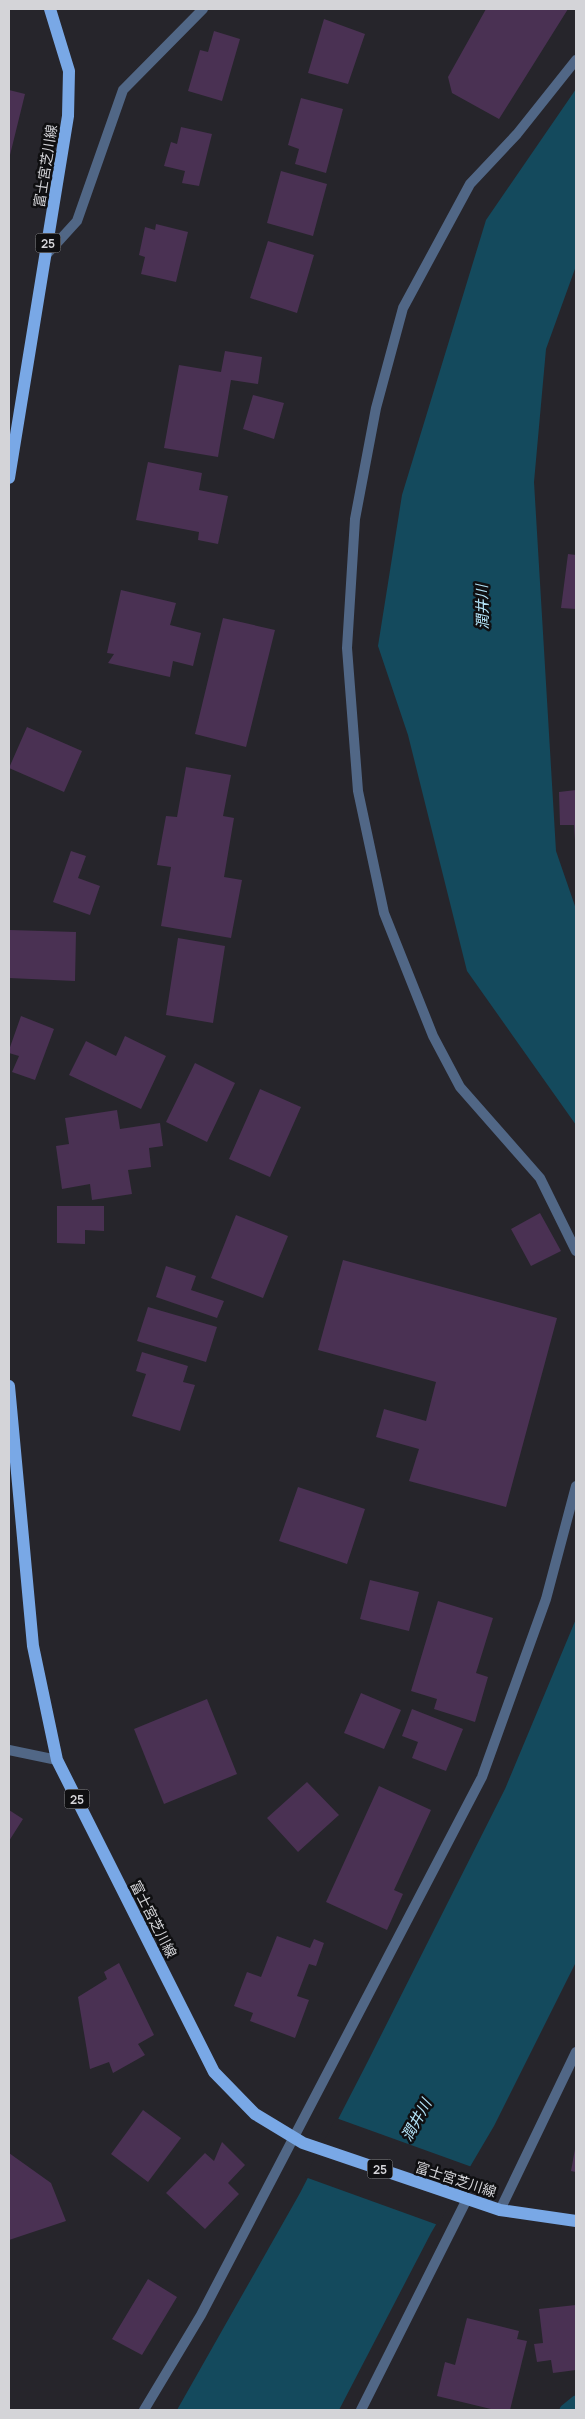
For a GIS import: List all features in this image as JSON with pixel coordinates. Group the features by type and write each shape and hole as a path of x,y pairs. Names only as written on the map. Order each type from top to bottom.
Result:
{"main road":[{"name":"富士宮芝川線","path":"9,478 68,116 69,71 50,9"},
{"name":"富士宮芝川線","path":"9,1386 34,1646 58,1760 214,2072 255,2114 298,2140 500,2210 576,2221"}],"street":[{"path":"46,255 77,221 123,90 203,9"},
{"path":"576,60 517,134 470,184 403,308 376,408 355,519 347,648 358,791 384,913 433,1036 460,1087 540,1178 576,1251"},
{"path":"144,2410 200,2315 298,2140 482,1777 546,1599 576,1486"},
{"path":"9,1750 58,1760"},
{"path":"500,2210 576,2052"},
{"path":"361,2410 462,2198"}],"water":[{"name":"潤井川","path":"576,89 576,266 546,349 534,482 556,851 576,909 576,1125 467,971 408,735 378,646 402,495 486,220"},
{"name":"潤井川","path":"576,1619 576,1962 494,2126 431,2233 339,2410 177,2410 300,2193 366,2065 505,1789"}],"pier":[{"path":"336,2118 472,2167 438,2225 305,2177"}],"building":[{"path":"486,9 568,9 499,119 452,93 448,77"},
{"path":"324,19 365,34 348,84 308,73"},
{"path":"214,31 240,39 222,101 188,91 200,50 208,52"},
{"path":"9,90 25,94 10,155 9,155"},
{"path":"301,98 343,109 326,173 295,164 299,149 288,145"},
{"path":"181,127 212,134 199,186 182,183 185,171 164,166 171,142 177,144"},
{"path":"281,171 327,184 313,236 267,223"},
{"path":"156,224 188,232 176,282 141,274 145,257 139,255 145,227 155,230"},
{"path":"268,241 314,255 297,313 250,298"},
{"path":"225,351 262,357 258,384 231,380 218,457 164,448 179,365 221,372"},
{"path":"253,395 284,403 274,439 243,429"},
{"path":"148,462 202,473 199,490 228,496 218,544 198,540 199,532 136,520"},
{"path":"568,554 576,555 576,609 561,608"},
{"path":"121,590 176,603 170,625 201,633 193,666 173,661 170,677 108,663 114,654 107,653"},
{"path":"223,618 275,630 246,747 195,734"},
{"path":"27,727 82,751 64,792 9,768"},
{"path":"186,767 231,775 223,816 234,818 224,877 242,880 231,938 161,926 171,867 157,865 166,816 177,817"},
{"path":"576,790 575,840 574,825 560,825 559,792"},
{"path":"71,851 86,856 78,878 100,886 90,915 53,902"},
{"path":"10,930 76,932 75,981 9,978"},
{"path":"178,938 225,946 213,1023 166,1015"},
{"path":"21,1016 54,1029 35,1080 12,1072 19,1056 9,1053 9,1050"},
{"path":"125,1036 166,1056 141,1109 69,1075 86,1041 116,1056"},
{"path":"195,1063 235,1083 207,1142 166,1122"},
{"path":"260,1089 301,1107 270,1177 229,1159"},
{"path":"117,1110 120,1129 160,1123 163,1146 149,1148 151,1167 128,1170 132,1194 92,1200 90,1184 62,1189 56,1146 69,1144 65,1118"},
{"path":"57,1206 104,1206 104,1231 85,1230 85,1244 57,1243"},
{"path":"540,1213 561,1251 531,1266 511,1229"},
{"path":"236,1215 288,1236 263,1298 211,1278"},
{"path":"343,1260 557,1318 506,1507 409,1481 419,1449 376,1437 384,1409 426,1421 436,1382 318,1350"},
{"path":"166,1266 196,1276 191,1290 224,1301 217,1318 156,1297"},
{"path":"148,1307 217,1327 206,1362 137,1341"},
{"path":"142,1352 188,1366 183,1382 195,1385 180,1431 132,1416 146,1374 136,1371"},
{"path":"298,1487 365,1509 347,1564 279,1541"},
{"path":"370,1580 419,1592 409,1631 360,1619"},
{"path":"438,1601 493,1618 476,1673 488,1677 475,1722 434,1709 437,1699 411,1691"},
{"path":"361,1693 401,1710 384,1749 344,1733"},
{"path":"207,1699 237,1774 164,1804 134,1729"},
{"path":"412,1709 463,1729 446,1771 412,1758 418,1742 402,1736"},
{"path":"307,1782 339,1815 298,1852 267,1818"},
{"path":"379,1786 431,1810 394,1890 403,1894 387,1930 326,1902"},
{"path":"9,1810 23,1819 9,1841"},
{"path":"277,1936 310,1948 314,1939 324,1943 316,1966 309,1964 297,1996 309,2000 295,2038 250,2021 253,2013 234,2006 247,1972 261,1977"},
{"path":"119,1963 154,2035 138,2044 145,2055 113,2073 109,2062 90,2069 78,1997 107,1979 104,1972"},
{"path":"143,2110 181,2138 148,2182 111,2154"},
{"path":"222,2142 245,2165 228,2183 239,2194 205,2229 166,2193 205,2153 214,2161"},
{"path":"576,2149 576,2172 571,2171"},
{"path":"9,2153 51,2183 66,2221 9,2240"},
{"path":"148,2279 177,2297 142,2355 112,2339"},
{"path":"576,2305 576,2370 553,2373 551,2360 537,2362 534,2344 543,2343 539,2309"},
{"path":"467,2318 519,2331 517,2339 527,2341 510,2410 495,2410 437,2396 445,2362 455,2365"}],"waterway":[{"path":"565,2410 576,2401"}]}
